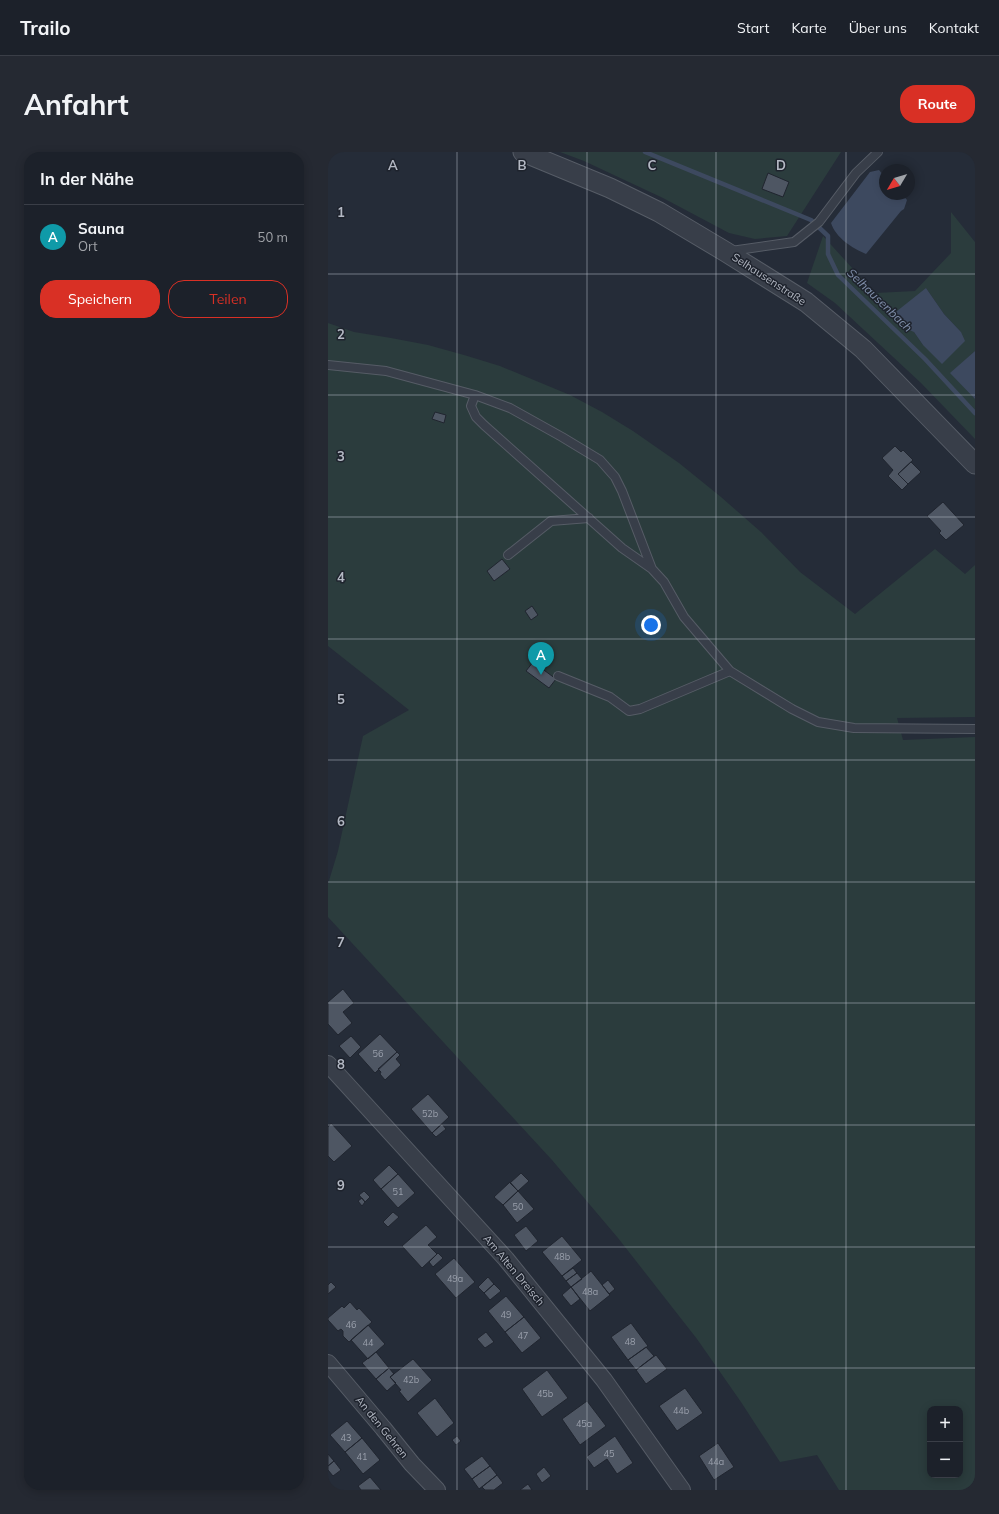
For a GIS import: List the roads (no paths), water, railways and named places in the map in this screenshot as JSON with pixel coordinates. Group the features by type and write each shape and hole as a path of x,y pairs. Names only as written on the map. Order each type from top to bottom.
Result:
{"street":[{"name":"Selhausenstraße","path":"523,152 610,188 659,212 806,302 863,349 975,464"},
{"name":"Am Alten Dreisch","path":"328,1064 506,1259 604,1380 682,1490"},
{"name":"An den Gehren","path":"328,1363 412,1464 437,1490"}],"lane":[{"path":"726,252 794,242 817,225 856,173 878,152"},
{"path":"328,365 386,371 475,394 510,408 600,460 615,477 622,491 652,569"},
{"path":"475,394 471,406 480,421 622,548 652,569 664,582 684,616 730,671 792,709 818,722 878,730 975,729"},
{"path":"508,555 551,522 589,518"},
{"path":"558,676 610,697 629,711 647,706 730,671"}],"water":[{"path":"879,170 879,200 907,200 904,209 866,254 845,242 833,228 831,223 870,172"},
{"path":"926,288 944,314 961,332 965,341 942,364 923,345 914,332 907,329 892,315"},
{"path":"975,351 975,399 950,373"}],"waterway":[{"name":"Selhausenbach","path":"645,152 811,220 828,236 828,254 838,275 925,359 975,413"}],"place":[{"name":"Sauna","path":"541,675"}]}
